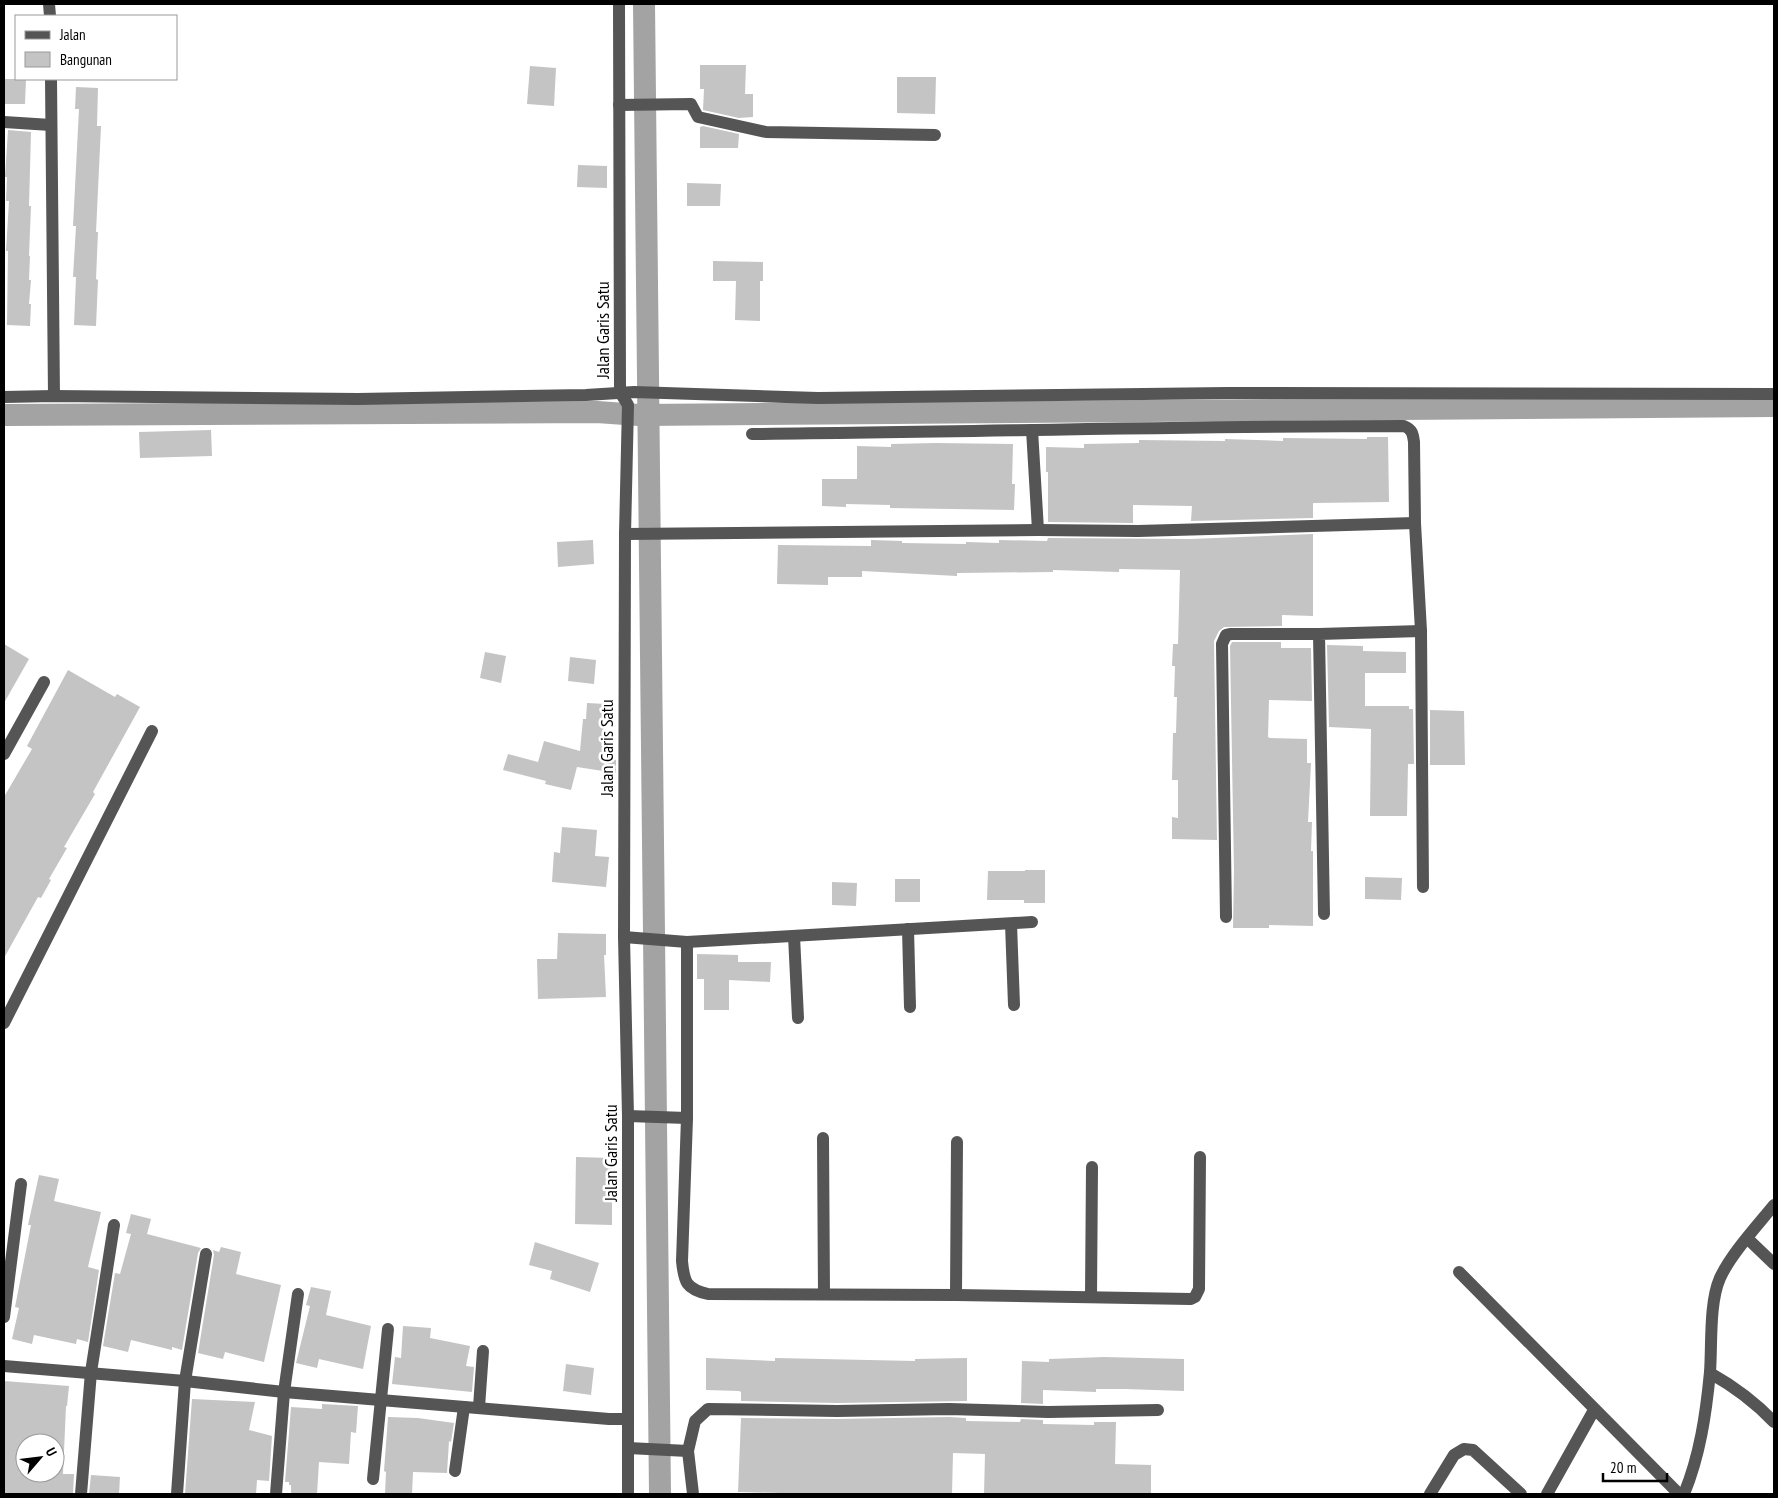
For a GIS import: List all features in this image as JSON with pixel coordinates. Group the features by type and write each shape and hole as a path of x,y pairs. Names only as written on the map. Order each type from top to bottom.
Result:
{"street":[{"name":"Jalan Garis Satu","path":"619,4 620,392 628,405 625,534 634,1116 628,1419 632,1448 628,1494"},
{"path":"51,80 54,396"},
{"path":"619,104 691,104 698,117 766,132 935,135"},
{"path":"4,122 51,125"},
{"path":"4,397 358,399 586,395 620,392 818,398 1228,392 1774,394"},
{"path":"752,434 1404,426 1409,428 1414,442 1414,523 1421,631 1423,887"},
{"path":"1032,430 1038,530"},
{"path":"625,534 1038,530 1138,531 1414,523"},
{"path":"1226,917 1222,644 1226,635 1421,631"},
{"path":"1319,634 1324,914"},
{"path":"4,754 44,682"},
{"path":"4,1023 152,731"},
{"path":"630,938 688,942 1032,922"},
{"path":"1011,924 1014,1005"},
{"path":"908,930 910,1007"},
{"path":"794,936 798,1018"},
{"path":"688,942 681,1118 682,1261 683,1272 688,1285 695,1291 708,1294 956,1295 1191,1299 1195,1297 1199,1289 1200,1157"},
{"path":"634,1116 681,1118"},
{"path":"823,1138 824,1294"},
{"path":"956,1295 957,1142"},
{"path":"1091,1297 1092,1167"},
{"path":"4,1317 21,1184"},
{"path":"1684,1494 1698,1456 1703,1432 1717,1287 1728,1264 1774,1205"},
{"path":"81,1494 90,1372 114,1225"},
{"path":"1748,1239 1774,1264"},
{"path":"177,1494 185,1381 206,1254"},
{"path":"1459,1272 1679,1494"},
{"path":"276,1494 284,1392 298,1294"},
{"path":"373,1479 388,1329"},
{"path":"479,1407 482,1351"},
{"path":"4,1366 90,1372 284,1392 628,1419"},
{"path":"1710,1373 1732,1385 1755,1403 1774,1422"},
{"path":"455,1471 464,1407"},
{"path":"693,1494 688,1451 695,1421 708,1409 949,1409 1048,1412 1158,1410"},
{"path":"1547,1494 1594,1410"},
{"path":"632,1448 688,1451"},
{"path":"1430,1494 1454,1455 1464,1449 1473,1450 1521,1494"}],"building":[{"path":"700,65 746,65 745,94 753,94 753,117 739,118 703,110 704,89 700,89"},
{"path":"530,66 556,68 554,106 527,104"},
{"path":"897,77 936,77 935,114 897,113"},
{"path":"4,79 26,80 25,104 4,104"},
{"path":"76,87 98,88 97,126 101,126 96,232 98,232 96,279 98,280 96,326 74,325 76,277 73,277 76,226 73,226 79,109 75,109"},
{"path":"703,126 739,134 738,148 700,148 700,127"},
{"path":"8,130 31,132 29,206 31,206 29,256 29,280 31,280 30,326 7,325 8,251 6,251 9,201 6,201 7,177 5,177"},
{"path":"578,165 607,166 607,188 577,187"},
{"path":"687,183 721,184 720,206 687,206"},
{"path":"713,261 763,262 763,281 760,281 760,321 735,320 736,281 713,281"},
{"path":"211,430 212,456 140,458 139,432"},
{"path":"1367,437 1388,437 1389,502 1313,503 1313,518 1191,521 1192,506 1133,505 1133,523 1048,522 1046,447 1084,448 1084,444 1139,443 1139,440 1225,441 1225,439 1283,441 1283,438 1367,439"},
{"path":"891,444 1013,444 1012,484 1015,484 1014,510 890,508 890,505 846,504 846,507 822,506 822,479 857,479 857,446 891,447"},
{"path":"1313,534 1313,616 1282,615 1282,626 1224,627 1219,631 1214,641 1217,840 1172,839 1172,817 1178,818 1178,780 1172,780 1173,733 1176,733 1177,697 1174,697 1175,666 1172,666 1173,644 1178,644 1180,570 1119,569 1119,572 1053,570 1053,572 957,573 957,576 862,571 862,577 828,577 828,585 777,584 778,545 871,546 871,540 902,541 902,543 966,544 966,542 999,543 999,540 1047,541 1048,538 1191,539"},
{"path":"593,540 594,564 558,567 557,542"},
{"path":"1232,642 1281,642 1281,648 1311,648 1312,701 1269,700 1268,737 1307,739 1307,763 1311,763 1308,822 1312,822 1313,926 1269,925 1269,928 1233,928 1234,871 1230,646"},
{"path":"4,644 29,659 4,703"},
{"path":"1327,645 1363,646 1363,651 1406,652 1406,673 1365,673 1365,706 1409,706 1409,709 1413,709 1414,764 1408,764 1407,816 1370,816 1371,729 1329,727"},
{"path":"485,652 506,656 501,683 480,678"},
{"path":"570,657 596,660 594,684 568,681"},
{"path":"68,670 115,697 117,694 140,707 93,792 95,794 64,847 67,848 49,879 51,880 41,898 38,897 4,958 4,797 32,749 27,746"},
{"path":"587,703 606,704 602,754 603,757 616,760 616,773 577,767 571,790 545,784 546,781 503,770 508,754 538,762 544,741 580,751 583,719 586,719"},
{"path":"1430,710 1464,711 1465,765 1430,765"},
{"path":"562,827 597,830 595,856 609,857 606,887 552,882 554,852 560,853"},
{"path":"1045,870 1045,903 1024,903 1024,900 987,900 988,871"},
{"path":"1365,877 1402,878 1401,900 1365,899"},
{"path":"895,879 920,879 920,902 895,902"},
{"path":"832,882 857,883 856,906 832,905"},
{"path":"558,933 606,934 606,955 604,955 606,997 538,999 537,959 557,959"},
{"path":"697,954 738,955 738,962 771,962 770,982 729,980 729,1010 704,1010 704,979 697,979"},
{"path":"576,1157 612,1158 612,1225 575,1224"},
{"path":"39,1175 59,1179 54,1201 101,1212 88,1267 99,1270 88,1342 77,1339 76,1344 34,1335 32,1344 12,1339 19,1308 15,1307 31,1225 28,1225"},
{"path":"131,1214 151,1219 147,1234 201,1248 198,1253 182,1350 172,1347 172,1350 131,1340 128,1352 103,1346 115,1273 120,1274 131,1234 126,1233"},
{"path":"535,1242 599,1263 590,1292 550,1279 552,1271 529,1265"},
{"path":"221,1247 241,1252 236,1274 281,1285 264,1362 225,1352 223,1359 198,1353 214,1255 213,1250 219,1252"},
{"path":"311,1287 331,1291 326,1315 371,1326 363,1369 319,1359 317,1368 296,1363 310,1306 306,1305"},
{"path":"403,1326 431,1328 430,1338 470,1346 466,1366 474,1367 472,1392 392,1384 395,1357 401,1358"},
{"path":"1104,1357 1184,1359 1184,1391 1096,1389 1096,1392 1043,1390 1043,1404 1021,1403 1022,1361 1049,1362 1049,1359"},
{"path":"706,1358 775,1361 775,1358 915,1361 915,1359 967,1358 967,1401 837,1403 741,1401 741,1392 739,1391 706,1390"},
{"path":"566,1364 594,1368 591,1395 563,1391"},
{"path":"4,1381 69,1386 65,1433 15,1433 15,1483 65,1483 65,1474 74,1474 73,1494 4,1494"},
{"path":"192,1399 255,1402 249,1430 272,1436 269,1481 257,1480 256,1494 185,1494"},
{"path":"322,1404 358,1406 356,1433 351,1432 349,1464 319,1462 317,1494 291,1494 291,1485 289,1485 289,1482 285,1482 291,1407 322,1409"},
{"path":"388,1417 418,1418 454,1423 451,1442 449,1441 447,1473 413,1472 412,1494 385,1494 386,1472 384,1471"},
{"path":"741,1418 966,1418 966,1421 1020,1422 1021,1419 1043,1420 1043,1424 1094,1425 1094,1422 1116,1422 1115,1464 1151,1465 1151,1494 984,1494 985,1454 953,1453 952,1494 738,1492"},
{"path":"91,1475 120,1477 119,1494 89,1494"}],"waterway":[{"path":"644,4 660,1494"},
{"path":"4,415 597,412 639,415 1774,406"}]}
